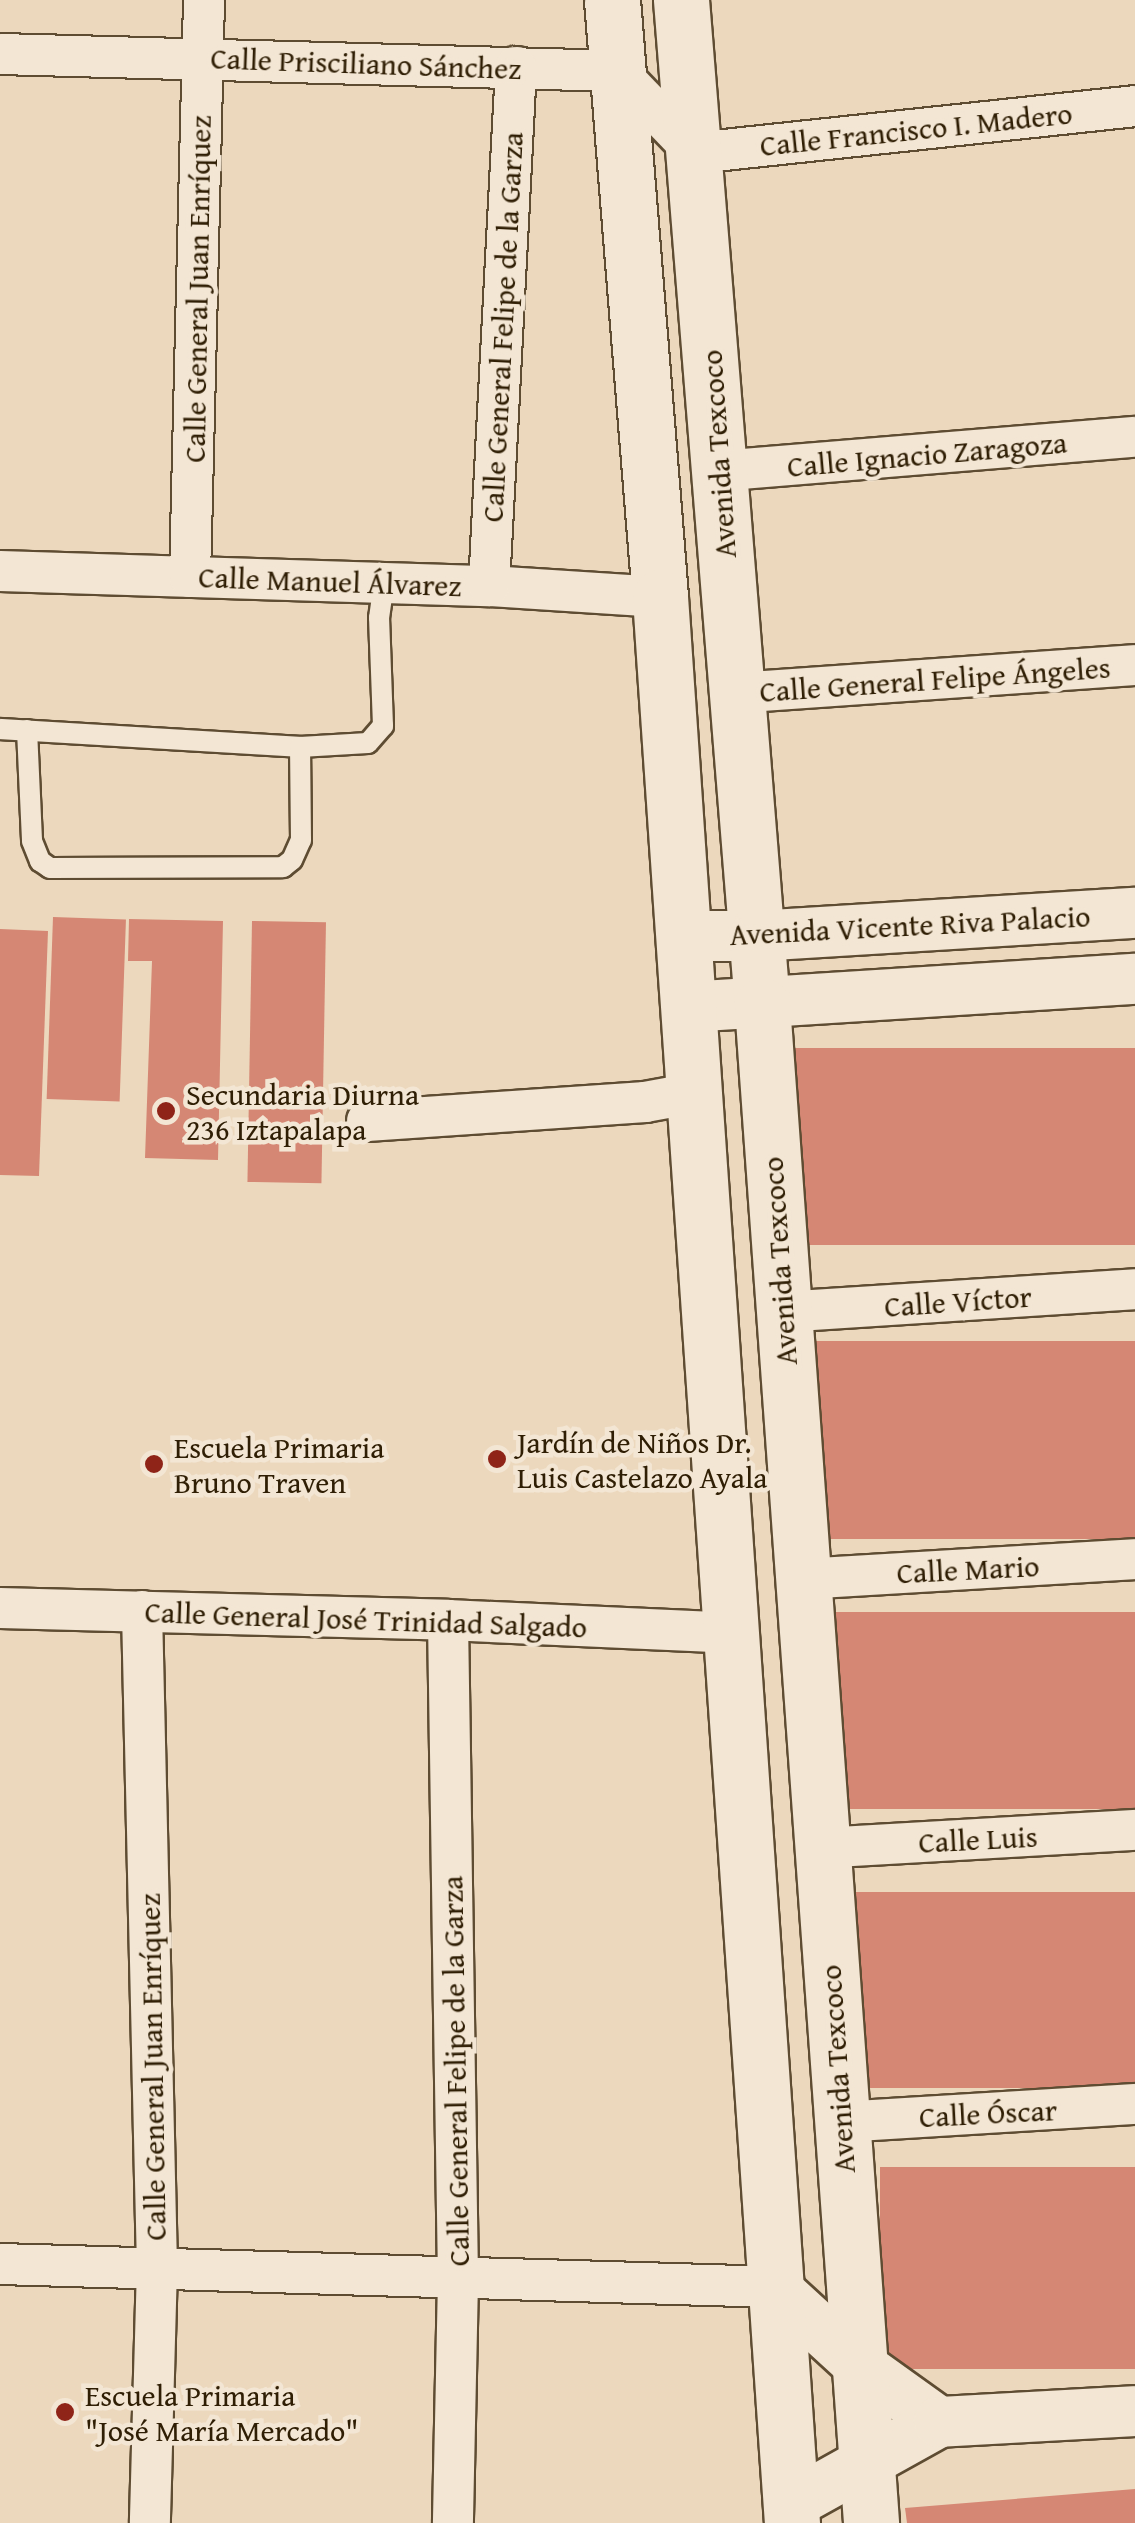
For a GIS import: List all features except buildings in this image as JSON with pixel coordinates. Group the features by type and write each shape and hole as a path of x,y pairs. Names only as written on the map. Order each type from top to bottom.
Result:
{"main road":[{"path":"612,0 660,597 791,2514"},
{"name":"Avenida Texcoco","path":"681,0 762,1005 871,2523"},
{"path":"768,2202 847,2200"}],"street":[{"name":"Calle General Juan Enríquez","path":"190,577 204,0"},
{"name":"Calle Prisciliano Sánchez","path":"0,54 617,71"},
{"name":"Calle General Felipe de la Garza","path":"488,586 516,68"},
{"path":"617,71 696,153"},
{"name":"Calle Francisco I. Madero","path":"696,153 1135,106"},
{"name":"Calle Ignacio Zaragoza","path":"718,470 1135,437"},
{"name":"Calle Manuel Álvarez","path":"0,571 488,586 660,597"},
{"name":"Calle General Felipe Ángeles","path":"735,693 1135,665"},
{"name":"Avenida Vicente Riva Palacio","path":"684,936 756,936 1135,913"},
{"path":"687,1008 1135,979"},
{"path":"367,1122 645,1102 694,1092"},
{"name":"Calle Víctor","path":"782,1312 1135,1289"},
{"name":"Calle Mario","path":"801,1579 1135,1559"},
{"name":"Calle General José Trinidad Salgado","path":"0,1608 448,1620 731,1633"},
{"name":"Calle General Juan Enríquez","path":"142,1611 157,2267 150,2523"},
{"name":"Calle General Felipe de la Garza","path":"448,1620 458,2280 453,2523"},
{"name":"Calle Luis","path":"820,1848 1135,1830"},
{"name":"Calle Óscar","path":"840,2122 1135,2104"},
{"path":"0,2264 774,2287 858,2364 939,2422"},
{"path":"791,2514 939,2422 1135,2412"}],"lane":[{"path":"0,728 300,747 368,743 383,726 379,618 384,584"},
{"path":"27,730 34,852 50,868 62,870 282,867 298,851 300,840 300,747"}],"place":[{"name":"Secundaria Diurna 236 Iztapalapa","path":"166,1111"},
{"name":"Jardín de Niños Dr. Luis Castelazo Ayala","path":"497,1459"},
{"name":"Escuela Primaria Bruno Traven","path":"154,1464"},
{"name":"Escuela Primaria \"José María Mercado\"","path":"65,2412"}]}
